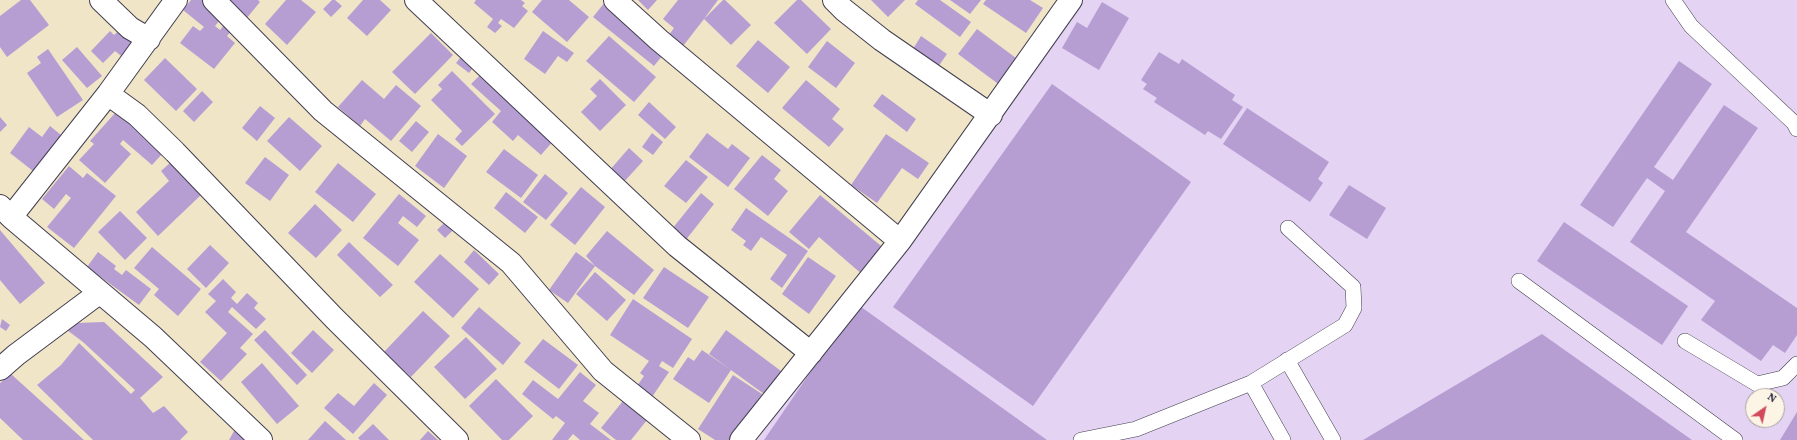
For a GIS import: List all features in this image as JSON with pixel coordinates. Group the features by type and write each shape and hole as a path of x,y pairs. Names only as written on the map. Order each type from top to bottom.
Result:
{"street":[{"path":"101,0 130,28 149,39"},
{"path":"176,0 108,94 5,212 99,293 153,337 261,440"},
{"path":"214,0 323,111 511,263 603,371 689,440"},
{"path":"416,0 677,246 811,353"},
{"path":"615,0 659,40 900,240"},
{"path":"834,0 844,10 882,40 991,114"},
{"path":"741,440 900,240 1071,0"},
{"path":"108,94 137,115 175,152 334,318 457,440"},
{"path":"0,369 16,355 99,293"}],"lane":[{"path":"1673,0 1691,26 1794,123 1797,129"},
{"path":"1081,440 1136,429 1250,383 1345,325 1354,308 1353,287 1288,228"},
{"path":"1519,281 1735,440"},
{"path":"1685,341 1757,384 1783,378 1797,364"},
{"path":"1287,360 1333,440"},
{"path":"1250,383 1283,440"}],"shaded area":[{"path":"1070,0 1797,0 1797,440 757,440"}],"building":[{"path":"21,0 30,0 49,25 7,57 0,47 0,16"},
{"path":"191,0 204,0 224,15 215,26 220,30 224,25 231,31 227,36 235,43 214,69 180,43 193,26 200,31 204,27 183,10"},
{"path":"224,0 258,0 260,2 246,19"},
{"path":"286,0 301,0 316,12 287,45 265,24"},
{"path":"332,0 335,0 342,6 331,17 323,9"},
{"path":"363,0 380,0 391,10 367,36 347,18"},
{"path":"476,0 521,0 525,3 522,6 528,11 514,28 501,19 498,23 502,26 495,33 487,27 493,19 474,3"},
{"path":"542,0 569,0 589,17 567,42 532,12"},
{"path":"638,0 657,0 648,10"},
{"path":"678,0 718,0 680,50 666,39 674,28 663,19"},
{"path":"723,0 725,0 751,25 731,45 704,19"},
{"path":"797,0 801,0 831,29 807,54 774,23"},
{"path":"871,0 905,0 888,17"},
{"path":"918,0 940,0 971,22 960,37 915,4"},
{"path":"950,0 981,0 970,14"},
{"path":"986,0 1030,0 1043,8 1026,33 983,4"},
{"path":"605,2 666,51 654,66 593,17"},
{"path":"1102,2 1129,18 1099,70 1062,48 1077,22 1087,28"},
{"path":"122,28 139,44 125,59 115,51 103,63 91,51 110,31 114,35"},
{"path":"977,29 1020,61 1001,86 958,54"},
{"path":"543,31 574,53 567,62 558,56 545,74 524,59"},
{"path":"431,33 453,55 415,94 392,72"},
{"path":"609,36 656,77 634,102 586,61"},
{"path":"921,36 947,54 938,67 913,49"},
{"path":"758,40 790,67 768,93 736,66"},
{"path":"827,41 855,63 836,88 808,67"},
{"path":"77,47 102,76 87,88 62,60"},
{"path":"48,49 83,100 57,117 27,73 41,63 37,57"},
{"path":"1159,52 1179,64 1182,59 1235,95 1232,100 1243,107 1221,139 1208,131 1205,135 1154,102 1157,98 1143,89 1147,84 1141,80"},
{"path":"463,54 476,64 469,73 456,63"},
{"path":"165,58 197,89 176,111 144,80"},
{"path":"1679,61 1712,84 1654,167 1673,180 1724,105 1758,128 1686,232 1797,308 1797,335 1785,353 1773,345 1761,361 1701,320 1715,301 1630,242 1665,191 1647,178 1613,227 1580,205"},
{"path":"452,71 495,114 462,146 455,139 462,131 431,100 442,89 438,85"},
{"path":"481,74 555,139 541,155 518,135 513,141 492,122 501,111 471,84"},
{"path":"600,79 626,105 600,131 581,112 597,96 590,89"},
{"path":"362,80 384,99 396,85 421,106 391,141 365,119 360,126 338,107"},
{"path":"806,80 840,109 832,119 844,129 829,147 782,108"},
{"path":"1052,84 1191,182 1033,406 893,307"},
{"path":"202,91 213,102 194,122 183,111"},
{"path":"882,94 916,119 907,132 873,106"},
{"path":"649,102 676,127 665,139 638,115"},
{"path":"260,106 275,118 257,141 242,128"},
{"path":"1247,108 1329,162 1318,179 1323,183 1310,202 1223,144"},
{"path":"116,112 163,153 152,165 123,140 120,144 131,154 105,183 79,160 94,144 90,141"},
{"path":"0,117 7,125 0,132"},
{"path":"289,117 322,146 300,171 267,141"},
{"path":"416,121 429,132 412,152 399,141"},
{"path":"50,126 61,135 33,171 10,153 29,127 42,137"},
{"path":"652,133 663,142 653,155 642,147"},
{"path":"707,133 728,149 732,144 750,158 728,187 689,157"},
{"path":"438,134 467,156 444,188 415,166"},
{"path":"886,134 929,163 918,179 902,168 877,203 851,185"},
{"path":"629,148 643,161 623,183 609,171"},
{"path":"504,149 538,175 521,198 486,172"},
{"path":"762,155 781,170 774,179 788,191 768,216 734,189"},
{"path":"265,157 289,175 270,201 245,183"},
{"path":"686,160 708,177 686,203 664,186"},
{"path":"171,162 202,194 158,236 136,212 169,181 161,171"},
{"path":"338,163 376,194 353,222 315,192"},
{"path":"69,166 83,178 87,173 116,196 74,248 47,227 71,198 66,194 54,209 42,199"},
{"path":"545,174 568,193 546,220 523,202"},
{"path":"1349,185 1386,208 1367,239 1329,215"},
{"path":"581,187 605,207 575,245 550,225"},
{"path":"506,192 538,217 525,233 494,208"},
{"path":"701,193 714,204 685,241 672,229"},
{"path":"399,194 426,216 417,227 403,216 398,223 419,240 398,266 363,238"},
{"path":"820,195 886,250 864,276 819,237 809,249 789,232"},
{"path":"315,204 342,230 316,258 288,233"},
{"path":"746,208 808,251 782,288 770,279 787,255 761,237 751,251 743,245 746,241 731,230"},
{"path":"120,211 147,238 125,260 98,232"},
{"path":"448,219 456,227 445,238 437,230"},
{"path":"1564,222 1688,306 1662,345 1537,261"},
{"path":"0,230 45,283 20,304 0,280"},
{"path":"607,231 654,270 634,295 595,266 586,256"},
{"path":"349,242 393,285 380,297 337,255"},
{"path":"210,245 229,263 206,288 187,269"},
{"path":"152,247 201,289 178,316 154,295 159,289 134,268"},
{"path":"474,250 499,274 489,285 464,262"},
{"path":"98,252 116,266 114,269 122,275 126,270 151,289 139,305 87,267"},
{"path":"576,252 595,266 568,303 549,290"},
{"path":"440,254 479,289 453,318 414,282"},
{"path":"808,257 836,276 809,314 782,294"},
{"path":"664,267 709,297 688,328 643,298"},
{"path":"595,272 626,300 607,321 576,294"},
{"path":"223,279 236,292 231,298 237,304 247,293 258,303 254,308 266,319 256,329 232,307 228,312 253,334 240,348 247,354 221,381 200,362 227,333 205,312 216,301 208,294"},
{"path":"633,299 692,339 673,368 662,361 659,366 669,372 652,397 637,386 644,376 640,373 649,361 610,335"},
{"path":"857,304 1047,440 764,440"},
{"path":"479,307 521,343 503,365 461,328"},
{"path":"423,311 450,336 411,377 384,352"},
{"path":"2,319 10,325 6,331 0,327"},
{"path":"104,322 163,377 140,398 153,413 164,406 188,432 180,440 93,440 37,385 61,365 79,343 131,394 135,390 83,342 67,330 76,323"},
{"path":"265,330 307,375 297,385 254,340"},
{"path":"313,330 334,350 312,373 291,353"},
{"path":"726,330 781,371 764,394 709,354"},
{"path":"1542,334 1692,440 1363,440"},
{"path":"466,337 497,369 465,399 434,367"},
{"path":"543,339 578,365 559,389 524,362"},
{"path":"702,350 731,370 709,403 673,379 688,357 694,361"},
{"path":"262,363 299,406 277,424 241,382"},
{"path":"580,372 596,385 583,401 599,413 590,424 611,440 580,440 573,434 568,440 552,440 565,423 556,416 553,419 522,394 533,380 558,399"},
{"path":"11,374 84,440 23,440 0,418 0,383"},
{"path":"733,375 762,394 732,440 715,440 698,429"},
{"path":"496,379 533,416 509,440 502,440 469,406"},
{"path":"374,383 387,395 353,434 324,408 338,393 354,406"},
{"path":"627,396 651,415 631,440 616,440 601,428"},
{"path":"1797,412 1797,440 1780,440"},
{"path":"325,421 346,440 308,440"},
{"path":"373,424 389,440 360,440 358,438"},
{"path":"234,431 250,440 229,440"},
{"path":"428,431 438,440 420,440"}]}
